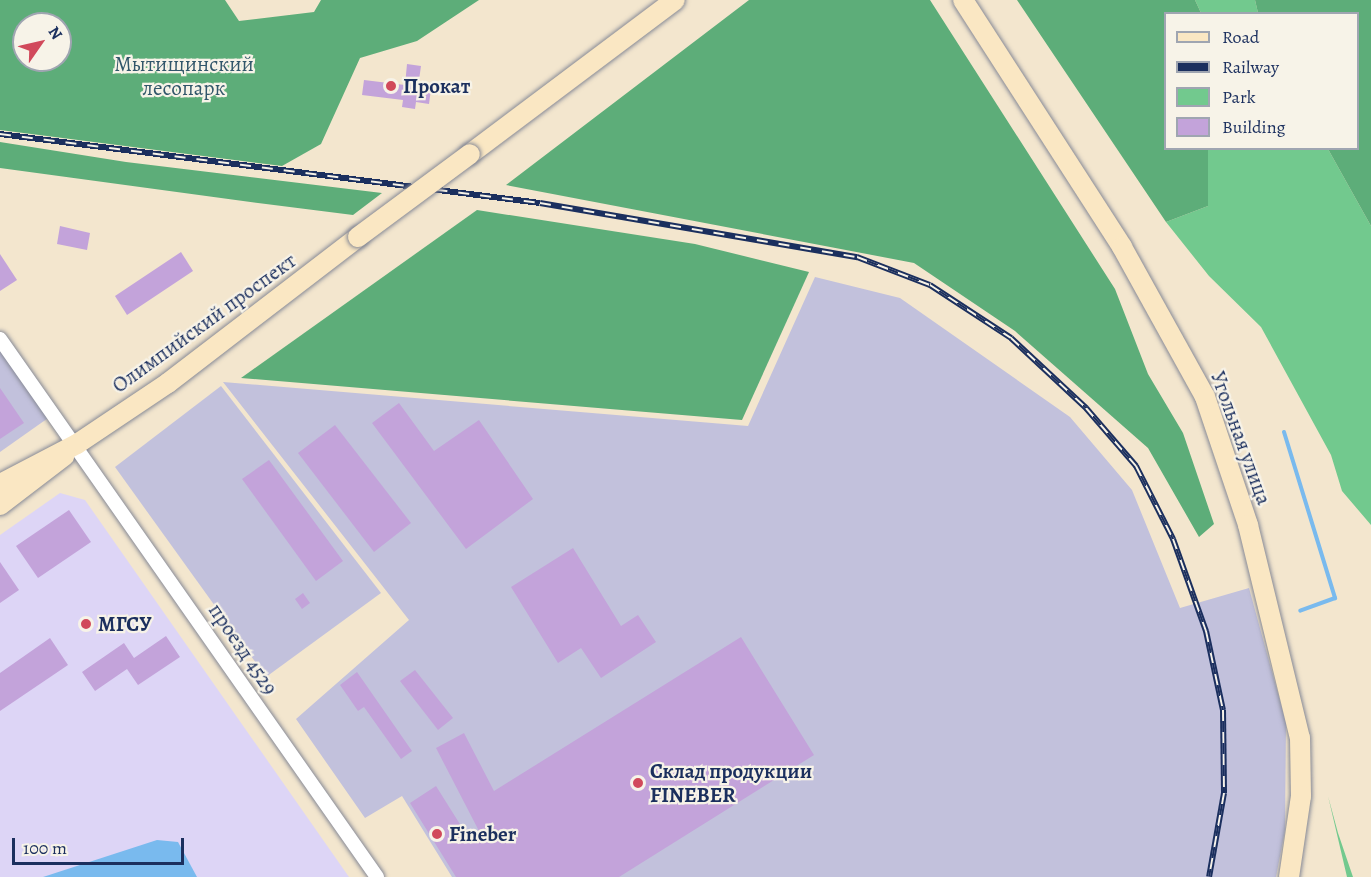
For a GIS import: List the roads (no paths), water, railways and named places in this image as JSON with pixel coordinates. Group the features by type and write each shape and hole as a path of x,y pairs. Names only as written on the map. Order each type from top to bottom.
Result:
{"street":[{"name":"Олимпийский проспект","path":"0,505 77,444 215,349 358,237 675,0"},
{"name":"Угольная улица","path":"963,0 1116,237 1205,397 1248,525 1300,738 1301,796 1289,877"},
{"name":"проезд 4529","path":"0,339 77,444 376,877"},
{"name":"Олимпийский проспект","path":"0,484 77,444"}],"water":[{"path":"157,840 178,842 197,877 43,877"}],"waterway":[{"path":"1284,432 1335,598 1300,611"}],"railway":[{"path":"0,134 540,203 857,257 930,285 1011,338 1086,408 1136,466 1173,539 1206,631 1223,710 1224,793 1209,877"}],"place":[{"name":"Прокат","path":"391,86"},
{"name":"МГСУ","path":"86,624"},
{"name":"Склад продукции FINEBER","path":"638,783"},
{"name":"Fineber","path":"437,834"}],"park label":[{"name":"Мытищинский лесопарк","path":"184,76"}]}
